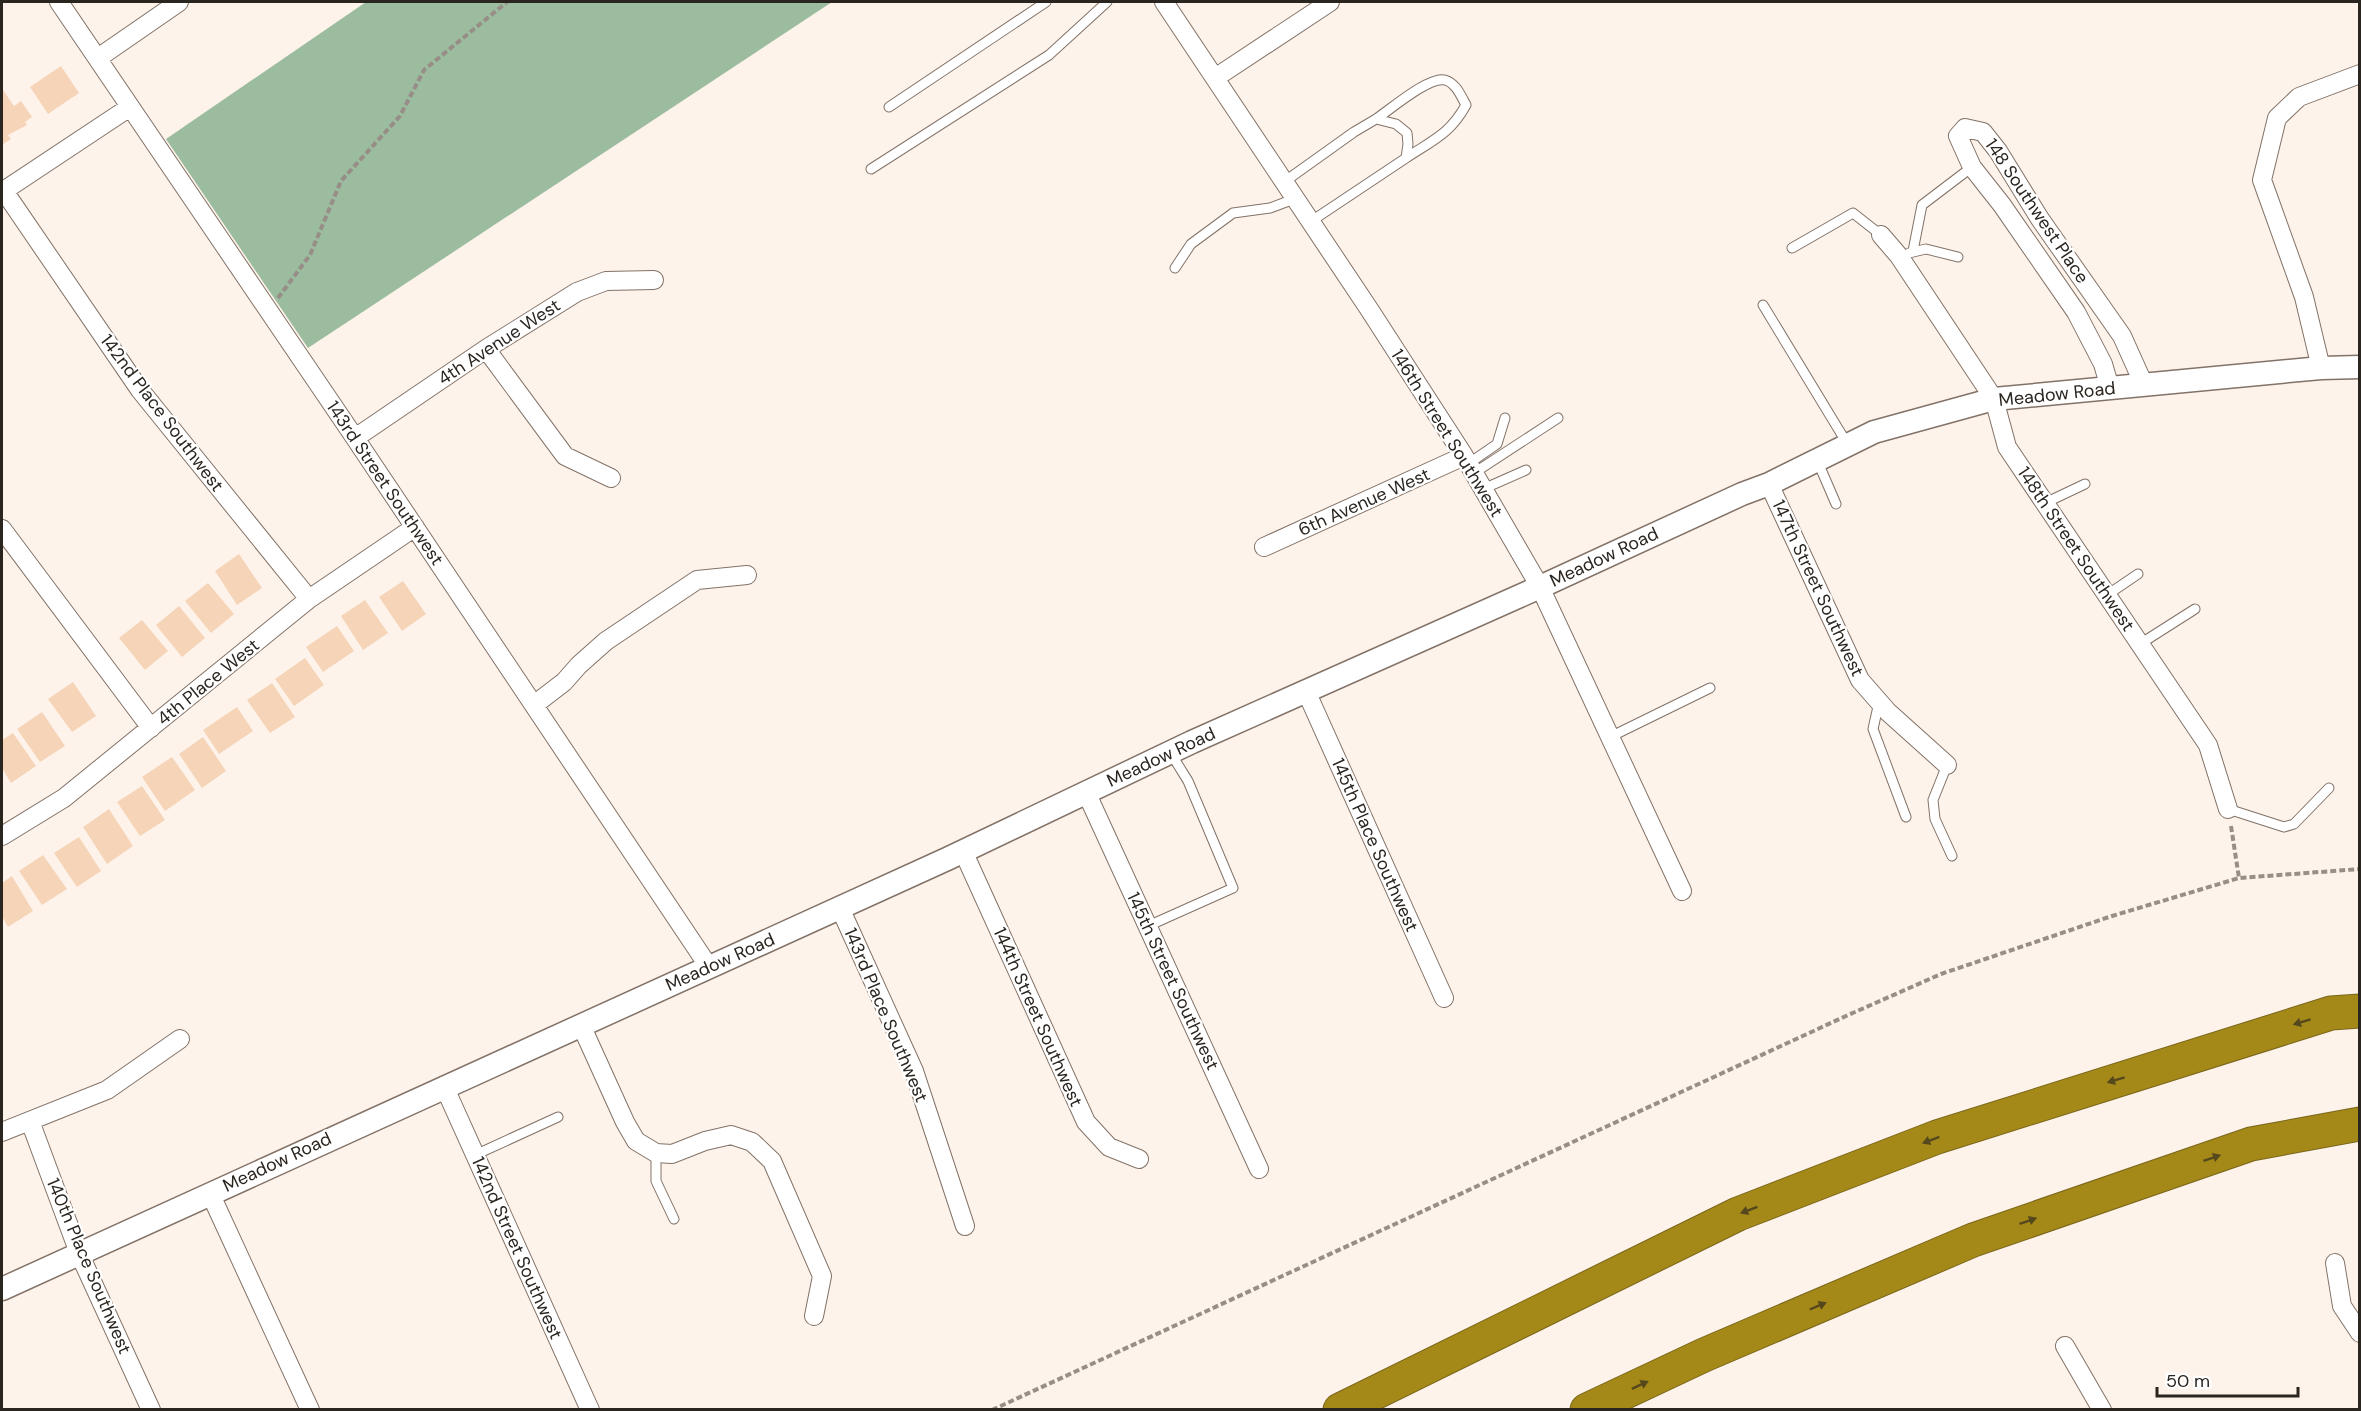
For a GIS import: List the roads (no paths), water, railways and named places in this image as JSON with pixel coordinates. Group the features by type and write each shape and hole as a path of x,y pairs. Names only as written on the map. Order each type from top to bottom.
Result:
{"highway":[{"path":"1340,1410 1738,1214 1937,1137 2331,1013 2360,1011"},
{"path":"1587,1410 1704,1355 1973,1240 2251,1144 2360,1124"}],"street":[{"name":"143rd Street Southwest","path":"59,2 415,527 709,967"},
{"path":"98,58 179,2"},
{"name":"146th Street Southwest","path":"1164,2 1369,309 1472,471 1540,587 1682,891"},
{"path":"1215,78 1330,2"},
{"path":"2321,368 2304,297 2262,180 2277,118 2299,97 2360,74"},
{"path":"2,192 130,107"},
{"name":"148 Southwest Place","path":"2110,388 2103,364 2076,312 2002,205 1972,167 1958,136 1965,128 1983,132 1998,151 2040,219 2122,336 2144,385"},
{"name":"142nd Place Southwest","path":"2,192 140,390 309,600"},
{"name":"148th Street Southwest","path":"1881,234 1906,254 1994,399 2007,447 2208,746 2228,809"},
{"name":"4th Avenue West","path":"355,438 486,349 577,292 606,281 654,280"},
{"path":"486,349 565,456 610,478"},
{"name":"Meadow Road","path":"2,1289 444,1086 840,908 1170,752 1742,494 1769,484 1874,432 1994,399 2321,368 2360,368"},
{"name":"6th Avenue West","path":"1263,547 1472,471"},
{"name":"147th Street Southwest","path":"1769,484 1860,680 1879,702 1947,765"},
{"name":"4th Place West","path":"2,836 64,798 309,600 415,527"},
{"path":"2,529 151,728"},
{"path":"534,705 564,682 606,641 697,580 747,575"},
{"name":"145th Place Southwest","path":"1306,691 1444,998"},
{"name":"145th Street Southwest","path":"1086,792 1259,1169"},
{"name":"144th Street Southwest","path":"963,851 1086,1122 1109,1147 1139,1159"},
{"name":"143rd Place Southwest","path":"840,908 914,1071 965,1226"},
{"path":"581,1025 636,1141 656,1153 672,1154 731,1135 752,1142 772,1161 822,1276 814,1316"},
{"path":"2,1132 106,1090 180,1039"},
{"name":"142nd Street Southwest","path":"444,1086 590,1410"},
{"name":"140th Place Southwest","path":"30,1122 79,1253 151,1410"},
{"path":"210,1193 310,1410"},
{"path":"2335,1263 2342,1306 2360,1333"},
{"path":"2065,1346 2102,1410"}],"lane":[{"path":"889,107 1046,2"},
{"path":"871,169 1049,55 1107,2"},
{"path":"1284,182 1354,132 1434,80 1447,81 1459,90 1466,105 1456,123 1310,222"},
{"path":"1376,119 1396,124 1407,133 1406,158"},
{"path":"1906,254 1922,205 1972,167"},
{"path":"1175,268 1191,244 1233,213 1270,208 1294,199"},
{"path":"1792,248 1853,213 1881,234"},
{"path":"1906,254 1926,249 1958,257"},
{"path":"1763,305 1848,445"},
{"path":"1472,471 1497,444 1505,418"},
{"path":"1472,471 1558,418"},
{"path":"1817,460 1836,504"},
{"path":"1472,471 1526,470"},
{"path":"2045,503 2085,484"},
{"path":"2107,595 2138,574"},
{"path":"2140,644 2195,609"},
{"path":"1610,737 1710,687"},
{"path":"1879,702 1873,729 1906,817"},
{"path":"1148,926 1233,888 1188,781 1170,752"},
{"path":"1947,765 1933,800 1935,819 1952,856"},
{"path":"2228,809 2284,827 2294,824 2329,788"},
{"path":"475,1155 558,1117"},
{"path":"656,1153 656,1181 674,1219"}]}
